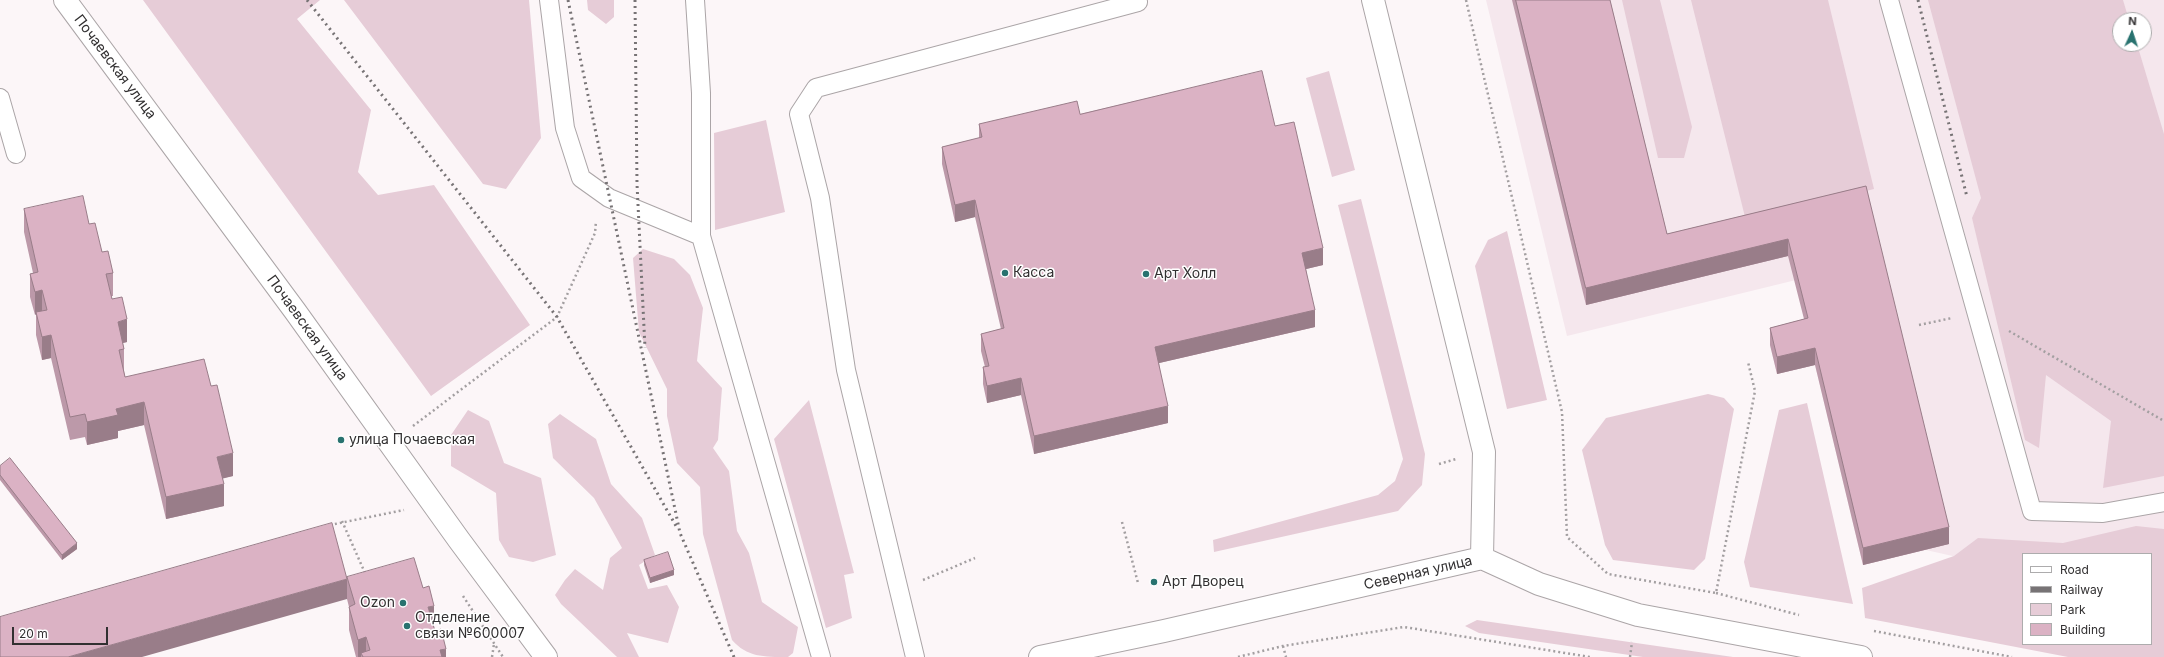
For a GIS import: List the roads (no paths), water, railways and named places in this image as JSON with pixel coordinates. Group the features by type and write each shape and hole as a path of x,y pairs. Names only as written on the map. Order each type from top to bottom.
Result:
{"street":[{"name":"Почаевская улица","path":"65,0 290,304 390,444 546,657"},
{"path":"1373,0 1484,452 1482,558"},
{"name":"Северная улица","path":"1040,657 1164,631 1482,558 1539,584 1638,615 1861,657"}],"lane":[{"path":"548,0 565,128 581,178 609,198 701,236"},
{"path":"695,0 701,93 701,236 821,657"},
{"path":"916,657 846,370 820,198 800,114 816,88 1138,2 1137,0"},
{"path":"1889,0 2032,511 2103,513 2164,502"},
{"path":"0,98 16,154"}],"railway":[{"path":"307,0 557,317 676,526"},
{"path":"568,0 680,533 734,657"},
{"path":"635,0 637,184 645,348"},
{"path":"1918,0 1967,197"}],"place":[{"name":"Касса","path":"1005,273"},
{"name":"Арт Холл","path":"1146,274"},
{"name":"улица Почаевская","path":"341,440"},
{"name":"Арт Дворец","path":"1154,582"},
{"name":"Ozon","path":"403,603"},
{"name":"Отделение связи №600007","path":"407,626"}]}
